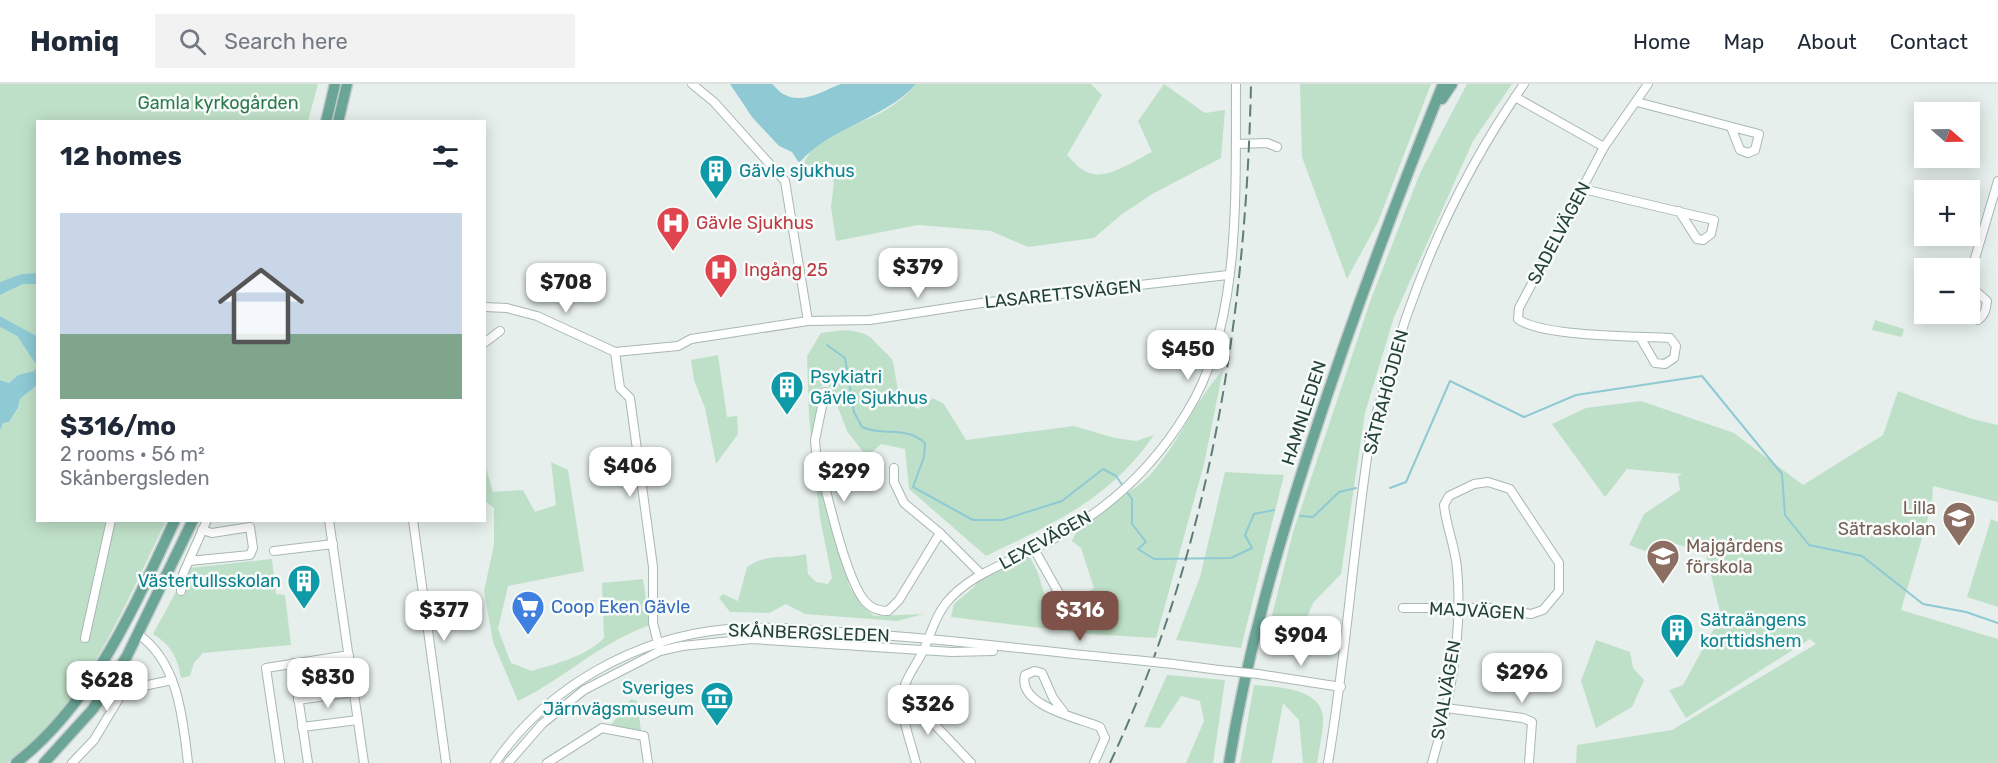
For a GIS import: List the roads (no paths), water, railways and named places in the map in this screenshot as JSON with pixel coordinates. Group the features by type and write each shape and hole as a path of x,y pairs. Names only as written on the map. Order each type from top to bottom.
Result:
{"main road":[{"path":"326,120 335,84"},
{"path":"338,120 347,84"},
{"name":"HAMNLEDEN","path":"1229,763 1241,687 1273,564 1374,259 1443,84"},
{"path":"1429,120 1452,84"},
{"path":"16,763 40,744 79,699 122,626 174,522"},
{"path":"44,763 53,756 93,709 139,635 192,522"},
{"path":"122,626 139,635"}],"street":[{"path":"692,84 714,102 784,181 808,321"},
{"name":"LEXEVÄGEN","path":"903,691 945,604 961,588 981,574 1034,549 1078,524 1116,496 1148,468 1189,410 1204,376 1222,322 1234,221 1236,84"},
{"name":"SÄTRAHÖJDEN","path":"1328,763 1341,687 1369,442 1398,340 1433,248 1481,152 1524,84"},
{"name":"SADELVÄGEN","path":"1640,337 1553,330 1525,324 1518,319 1519,308 1604,147 1648,84"},
{"path":"1515,98 1604,147"},
{"path":"1637,102 1731,127"},
{"path":"1236,144 1267,143 1277,147"},
{"path":"1975,258 1998,181"},
{"path":"1583,189 1679,211"},
{"name":"LASARETTSVÄGEN","path":"615,352 678,346 691,339 808,321 870,320 981,303 1228,275"},
{"path":"1980,295 1987,301 1986,308 1980,317"},
{"path":"486,307 507,308 537,316 615,352 620,388 630,398 653,567 653,623 659,648"},
{"path":"486,342 501,331"},
{"path":"1640,337 1670,338 1676,346 1674,358 1665,364 1655,363 1640,337"},
{"path":"825,392 815,440 816,452 851,575 865,603 881,611 888,611 899,600 940,533"},
{"path":"894,468 894,482 904,503 940,533 981,574"},
{"name":"MAJVÄGEN","path":"1403,608 1492,609 1531,614 1543,610 1560,591 1559,563 1518,497 1501,484 1474,484 1449,496 1444,510"},
{"name":"SVALVÄGEN","path":"1432,763 1446,708 1458,608 1457,568 1444,510"},
{"path":"85,638 111,522"},
{"path":"181,591 183,574 206,522"},
{"path":"329,522 364,763"},
{"path":"413,522 446,763"},
{"path":"189,561 250,555 253,548 250,527 212,533 202,530"},
{"path":"274,551 333,544"},
{"path":"1034,549 1056,592"},
{"name":"SKÅNBERGSLEDEN","path":"495,763 525,727 556,698 611,662 726,629 754,628 927,638 1023,650 1173,664 1341,687"},
{"path":"139,635 164,660 172,680 188,763"},
{"name":"SKÅNBERGSLEDEN","path":"508,763 526,740 561,706 659,648 752,639 952,652 1023,650"},
{"path":"280,763 266,668 349,655"},
{"path":"293,663 308,763"},
{"path":"1063,711 1053,698 1042,673 1035,670 1025,675 1027,690 1039,704 1063,711 1100,727 1105,738 1094,763"},
{"path":"72,763 94,740 124,690 172,680"},
{"path":"903,691 903,710 916,763"},
{"path":"903,691 971,763"},
{"path":"298,700 354,692"},
{"path":"1446,708 1523,718 1532,722 1529,763"},
{"path":"302,727 358,720"},
{"path":"546,763 602,728 644,736 648,763"}],"water":[{"path":"730,84 772,84 790,97 805,98 841,84 916,84 889,106 826,140 799,163 792,152 779,146 752,117"},
{"path":"36,273 36,284 23,284 0,295 0,282 21,274"},
{"path":"0,316 36,336 36,364 17,336 0,327"},
{"path":"36,368 36,386 20,399 18,408 9,422 3,423 0,431 0,380 9,383 18,375 34,371"}],"waterway":[{"path":"827,345 845,358 854,412 862,427 870,430 910,434 925,443 924,457 913,487 973,520 1002,520 1062,501 1103,469 1116,476 1123,486"},
{"path":"1390,488 1406,482 1450,381 1524,417 1576,395 1702,376 1782,474 1785,515 1809,545 1862,556 1923,604 1966,612 1998,623"},
{"path":"1300,516 1313,517 1339,492 1356,488"},
{"path":"1126,491 1132,499 1132,524 1146,542 1138,549 1154,559 1231,558 1252,548 1245,535 1254,514 1274,510"}],"railway":[{"path":"1110,763 1145,682 1174,600 1197,516 1216,431 1231,345 1241,258 1248,171 1251,84"}],"place":[{"name":"Gävle sjukhus","path":"716,200"},
{"name":"Gävle Sjukhus","path":"673,252"},
{"name":"Ingång 25","path":"721,299"},
{"name":"Psykiatri Gävle Sjukhus","path":"787,416"},
{"name":"Lilla Sätraskolan","path":"1959,547"},
{"name":"Majgårdens förskola","path":"1663,585"},
{"name":"Västertullsskolan","path":"304,610"},
{"name":"Coop Eken Gävle","path":"528,636"},
{"name":"Sätraängens korttidshem","path":"1677,659"},
{"name":"Sveriges Järnvägsmuseum","path":"717,727"}],"park label":[{"name":"Gamla kyrkogården","path":"218,103"}]}
